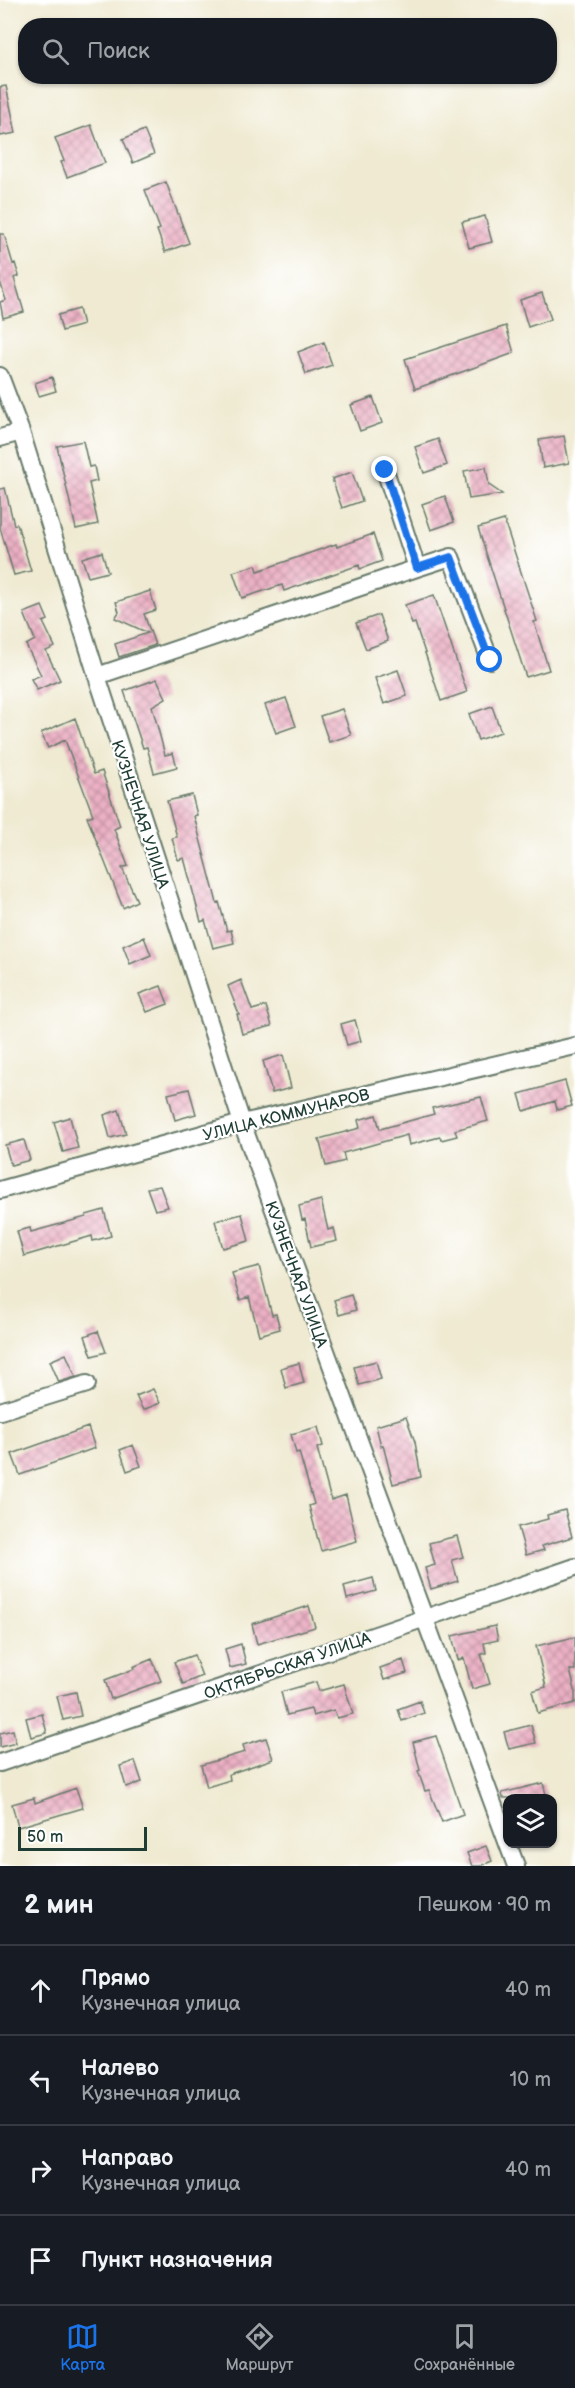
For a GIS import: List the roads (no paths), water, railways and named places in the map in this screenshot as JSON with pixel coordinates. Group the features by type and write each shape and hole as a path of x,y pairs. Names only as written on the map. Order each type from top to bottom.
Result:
{"street":[{"name":"КУЗНЕЧНАЯ УЛИЦА","path":"0,376 21,432 97,676 242,1123 516,1866"},
{"path":"0,438 21,432"},
{"path":"385,470 417,568"},
{"path":"97,676 451,557 490,660"},
{"name":"УЛИЦА КОММУНАРОВ","path":"0,1190 242,1123 575,1046"},
{"path":"0,1411 87,1384"},
{"name":"ОКТЯБРЬСКАЯ УЛИЦА","path":"0,1763 575,1568"}]}
